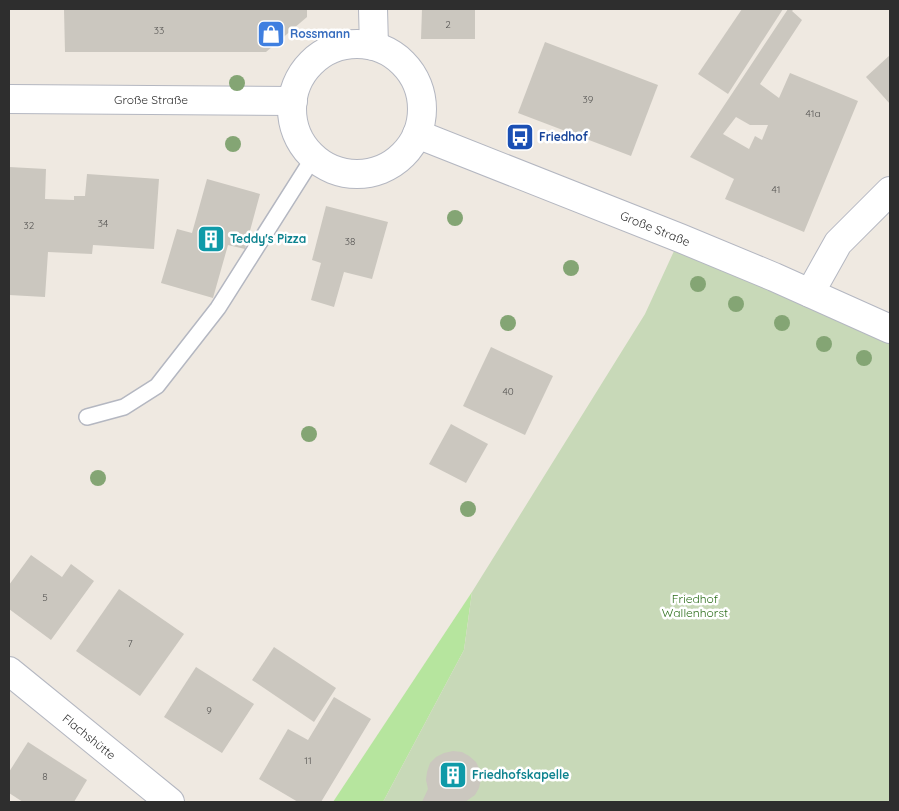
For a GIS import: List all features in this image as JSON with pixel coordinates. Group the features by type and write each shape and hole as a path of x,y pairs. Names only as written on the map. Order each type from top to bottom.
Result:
{"street":[{"path":"373,9 374,46"},
{"path":"352,45 374,46 394,55 410,70 420,90 422,113 417,134 407,152 391,165 371,173 351,174 331,169 313,158 300,142 293,122 293,101 299,80 312,62 330,50 352,45"},
{"name":"Große Straße","path":"9,99 293,101"},
{"name":"Große Straße","path":"417,134 680,238 890,329"},
{"path":"810,293 838,242 890,191"},
{"name":"Flachshütte","path":"9,671 170,802"}],"lane":[{"path":"87,417 124,408 157,386 218,308 313,158"}],"green space":[{"name":"Friedhof Wallenhorst","path":"680,238 890,329 890,802 383,802 464,650 472,592 645,314"},
{"path":"472,592 464,650 383,802 333,802"}],"building":[{"path":"64,9 307,9 307,17 266,52 65,52"},
{"path":"422,9 475,9 475,39 421,39"},
{"path":"742,9 783,9 728,94 698,74"},
{"path":"788,9 794,9 792,11 802,20 760,84 779,98 790,73 858,101 804,232 725,199 734,179 690,157","holes":["736,117 750,125 768,125 762,140 755,136 749,149 723,134"]},
{"path":"545,42 658,85 631,156 518,113"},
{"path":"890,55 890,104 866,77"},
{"path":"9,167 46,169 45,199 74,200 74,196 85,196 87,174 159,179 154,249 93,245 92,254 48,252 45,297 9,295"},
{"name":"Teddy's Pizza","path":"207,179 260,194 245,249 228,245 213,298 161,283 177,229 192,233"},
{"path":"326,206 388,222 372,279 344,272 334,307 311,300 321,263 312,260"},
{"path":"491,347 553,376 525,435 463,406"},
{"path":"451,424 488,444 466,483 429,464"},
{"path":"31,555 62,577 71,564 94,581 51,640 9,609 9,585"},
{"path":"119,589 184,634 140,696 76,651"},
{"path":"274,647 336,688 314,722 252,680"},
{"path":"196,667 254,704 222,753 164,717"},
{"path":"334,697 371,719 321,802 298,802 259,779 288,729 308,740"},
{"path":"28,742 87,780 74,802 23,802 9,793 9,772"},
{"name":"Friedhofskapelle","path":"453,751 462,752 469,756 476,762 480,770 481,779 475,795 465,802 422,802 428,789 426,780 430,763 436,757"}],"place":[{"name":"Rossmann","path":"271,34"},
{"name":"Friedhof","path":"520,137"},
{"name":"Teddy's Pizza","path":"211,239"},
{"name":"Friedhofskapelle","path":"453,775"}]}
